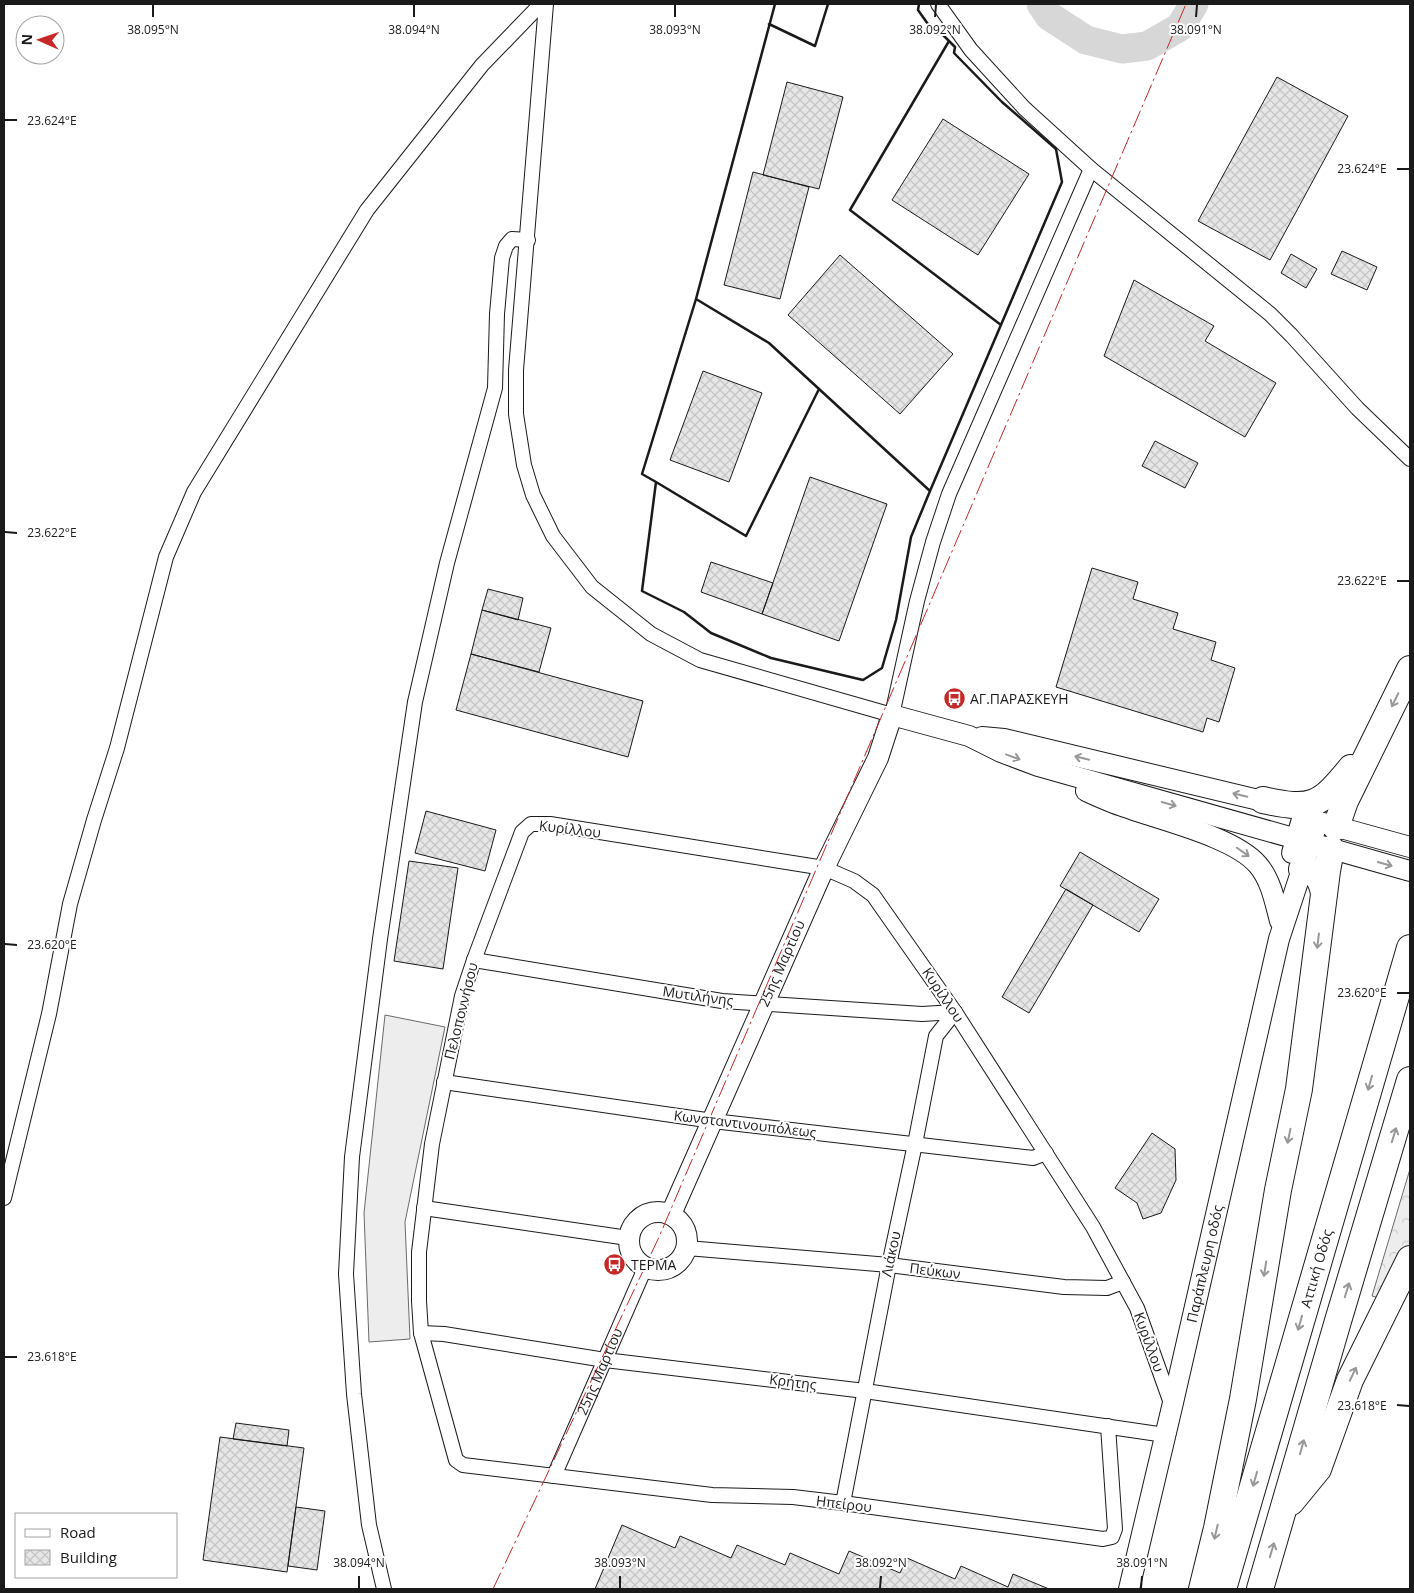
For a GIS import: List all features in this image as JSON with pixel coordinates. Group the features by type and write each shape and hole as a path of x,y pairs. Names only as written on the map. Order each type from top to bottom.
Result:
{"highway":[{"path":"1202,1589 1217,1528 1243,1399 1278,1190 1299,1089 1324,893 1316,833 1345,801 1410,669"},
{"path":"1263,800 1298,806 1308,805 1319,800 1333,790 1379,732"},
{"path":"1302,869 1316,874 1320,879 1324,893"},
{"name":"Αττική Οδός","path":"1223,1589 1410,948"},
{"path":"1260,1589 1410,1080"},
{"path":"1284,1510 1318,1469 1350,1380 1410,1259"}],"street":[{"path":"4,1198 49,1014 70,904 117,748 166,556 194,492 367,210 482,65 541,4"},
{"path":"546,4 516,370 516,414 524,465 534,495 553,536 592,587 651,634 700,660 969,736 1004,739 1263,800 1316,833 1360,857 1410,871"},
{"path":"938,4 971,50 1024,108 1092,169 1270,314 1357,408 1410,459"},
{"path":"892,715 917,601 933,542 950,494 1092,169"},
{"path":"384,1589 369,1525 354,1394 346,1274 352,1157 380,939 415,702 447,564 496,388 497,314 502,258 506,246 512,240 528,240"},
{"name":"25ης Μαρτίου","path":"671,1214 824,868 878,758 892,715"},
{"path":"969,736 1002,752 1038,766 1101,798 1226,842 1244,852 1258,865 1272,891 1279,930"},
{"path":"1038,766 1316,833 1367,836 1410,847"},
{"name":"Κυρίλλου","path":"531,824 550,824 824,868 854,881 873,895 955,1012 1093,1227 1137,1308 1172,1407"},
{"name":"Πελοποννήσου","path":"463,1465 456,1460 421,1333 419,1252 432,1144 462,996 522,832 531,824"},
{"name":"Παράπλευρη οδός","path":"1279,930 1316,833"},
{"name":"Παράπλευρη οδός","path":"1129,1589 1172,1407 1279,930 1282,893 1316,833"},
{"name":"Μυτιλήνης","path":"474,960 722,1001 922,1014 955,1012"},
{"name":"Λιάκου","path":"843,1503 936,1036 955,1012"},
{"name":"Κωνσταντινουπόλεως","path":"444,1082 713,1121 1033,1158 1046,1153"},
{"path":"424,1208 628,1238"},
{"path":"657,1211 671,1214 681,1222 687,1235 687,1248 681,1260 670,1268 657,1271 645,1268 635,1260 629,1250 628,1238 633,1225 643,1215 657,1211"},
{"name":"Πεύκων","path":"687,1248 889,1265 1064,1287 1107,1288 1122,1282"},
{"name":"25ης Μαρτίου","path":"554,1476 645,1268"},
{"name":"Κρήτης","path":"421,1333 444,1334 605,1360 865,1391 1165,1435"},
{"name":"Ηπείρου","path":"463,1465 712,1495 793,1498 843,1503 1103,1539 1112,1537 1115,1529 1108,1426"}],"shaded area":[{"path":"385,1015 445,1027 405,1222 410,1339 369,1342 364,1213"}],"green space":[{"path":"1410,1169 1410,1248 1383,1299 1372,1296"}],"building":[{"path":"1277,77 1348,116 1270,260 1198,221"},
{"path":"787,82 843,97 819,189 763,175"},
{"path":"943,119 1029,174 978,255 892,200"},
{"path":"753,172 809,187 780,299 724,285"},
{"path":"1342,251 1377,267 1367,290 1331,274"},
{"path":"1291,254 1317,269 1306,288 1281,273"},
{"path":"840,255 953,354 900,414 788,315"},
{"path":"1134,280 1214,326 1205,341 1276,383 1245,437 1104,356"},
{"path":"703,371 762,393 729,482 670,460"},
{"path":"1155,441 1198,463 1185,488 1142,466"},
{"path":"810,477 887,504 839,641 762,614"},
{"path":"711,562 773,583 762,614 701,592"},
{"path":"1092,568 1138,582 1133,599 1178,613 1173,629 1216,642 1211,660 1235,668 1219,722 1207,718 1203,732 1056,687"},
{"path":"488,589 523,598 518,620 482,610"},
{"path":"482,610 551,628 539,672 471,654"},
{"path":"471,654 643,701 628,757 456,710"},
{"path":"426,811 496,830 485,871 415,853"},
{"path":"1080,852 1159,899 1139,932 1060,886"},
{"path":"409,861 458,868 443,969 394,961"},
{"path":"1066,889 1093,905 1029,1013 1002,997"},
{"path":"1152,1133 1175,1149 1176,1180 1161,1213 1143,1219 1137,1203 1115,1188"},
{"path":"236,1423 289,1430 287,1446 233,1439"},
{"path":"220,1437 304,1448 287,1572 203,1560"},
{"path":"296,1507 325,1511 317,1570 288,1566"},
{"path":"622,1525 675,1548 680,1536 731,1558 737,1545 785,1565 790,1553 839,1574 849,1551 900,1573 907,1558 955,1579 961,1566 1008,1587 1013,1574 1049,1589 595,1589"}],"waterway":[{"path":"1041,4 1049,16 1086,40 1122,49 1147,46 1180,27 1194,4"}],"wall":[{"path":"696,299 775,4"},
{"path":"769,24 815,46 828,4"},
{"path":"919,4 918,10 935,34 942,34 949,41 850,210 1001,325"},
{"path":"656,482 642,474 696,299 769,343 930,491 1062,182 1056,149 1002,102 954,53 955,47 949,41"},
{"path":"819,389 746,536 656,482 642,591 684,612 711,633 771,658 863,680 882,668 896,620 911,537 930,491"}],"power":[{"path":"493,1589 659,1237 1186,4"}],"place":[{"name":"ΑΓ.ΠΑΡΑΣΚΕΥΗ","path":"954,699"},
{"name":"ΤΕΡΜΑ","path":"615,1265"}]}
